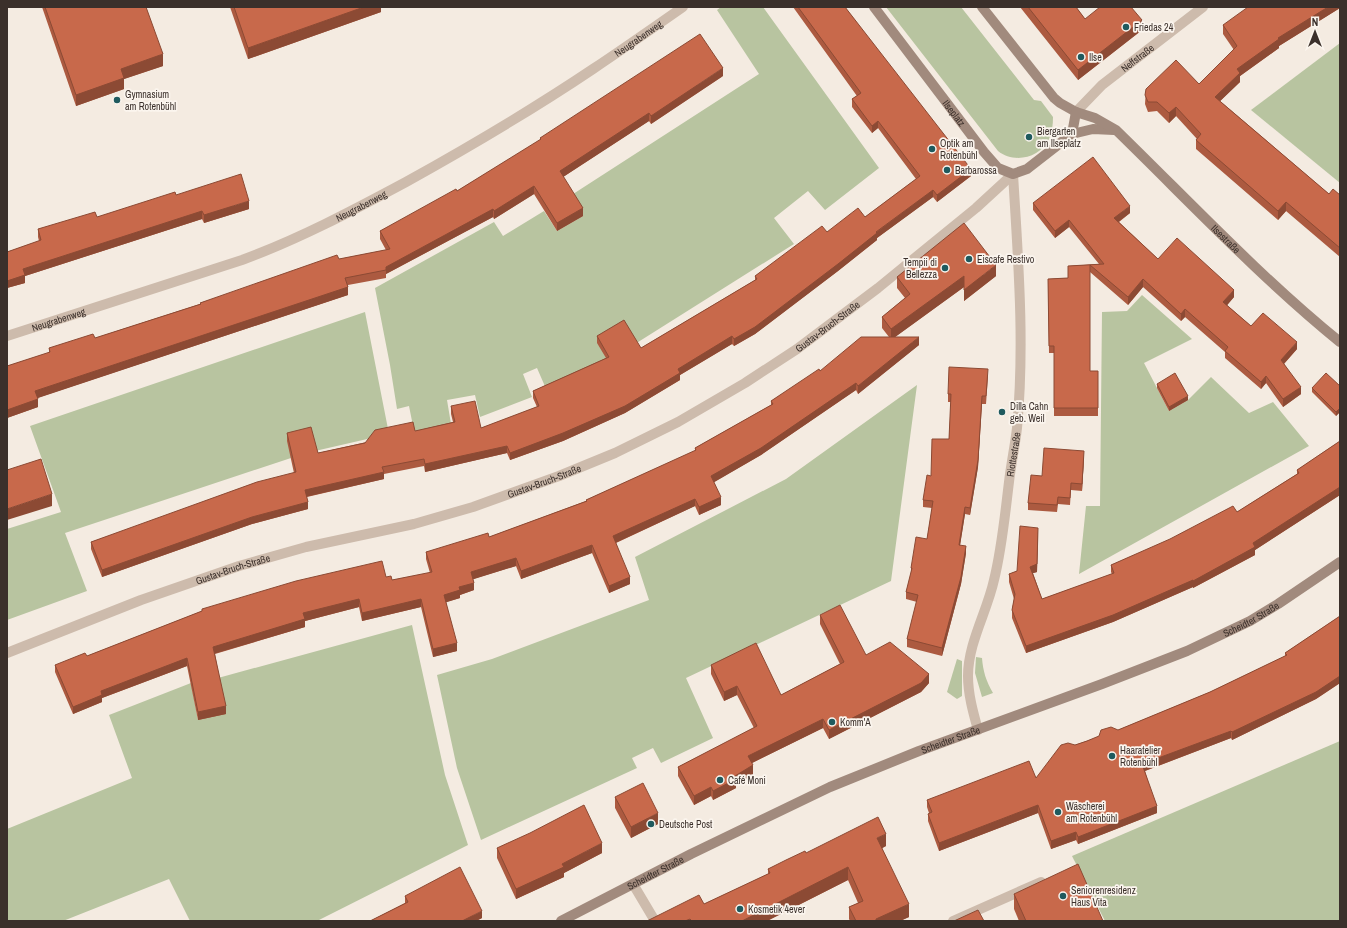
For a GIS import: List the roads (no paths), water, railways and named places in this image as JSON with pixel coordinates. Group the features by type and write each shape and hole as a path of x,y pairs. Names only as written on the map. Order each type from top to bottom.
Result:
{"main road":[{"name":"Ilseplatz","path":"874,7 984,152 998,168 1013,174"},
{"path":"982,7 1054,98 1076,112 1095,118 1116,130"},
{"path":"1072,134 1076,112"},
{"path":"1013,174 1027,169 1072,134 1093,129 1116,130"},
{"name":"Ilsestraße","path":"1116,130 1304,313 1340,342"},
{"name":"Scheidter Straße","path":"561,921 691,854 830,787 896,760 1187,651 1250,622 1340,562"}],"street":[{"name":"Neugrabenweg","path":"7,336 242,260 272,249 340,217 458,154 592,70 683,7"},
{"name":"Neffstraße","path":"1076,112 1102,85 1203,7"},
{"name":"Gustav-Bruch-Straße","path":"7,653 141,600 239,566 306,547 414,524 473,507 559,476 614,453 691,414 745,384 798,349 884,283 981,203 1013,174"},
{"name":"Riottestraße","path":"978,730 970,694 968,676 971,654 994,580 1003,533 1017,421 1019,383 1019,306 1013,174"},
{"path":"953,921 1049,878"},
{"path":"632,884 655,921"}],"place":[{"name":"Friedas 24","path":"1126,27"},
{"name":"Ilse","path":"1081,57"},
{"name":"Gymnasium am Rotenbühl","path":"117,100"},
{"name":"Biergarten am Ilseplatz","path":"1029,137"},
{"name":"Optik am Rotenbühl","path":"932,149"},
{"name":"Barbarossa","path":"947,170"},
{"name":"Eiscafe Restivo","path":"969,259"},
{"name":"Tempii di Bellezza","path":"945,268"},
{"name":"Dilla Cahn geb. Weil","path":"1002,412"},
{"name":"Komm'A","path":"832,722"},
{"name":"Haaratelier Rotenbühl","path":"1112,756"},
{"name":"Café Moni","path":"720,780"},
{"name":"Wäscherei am Rotenbühl","path":"1058,812"},
{"name":"Deutsche Post","path":"651,824"},
{"name":"Seniorenresidenz Haus Vita","path":"1063,896"},
{"name":"Kosmetik 4ever","path":"740,909"}]}
